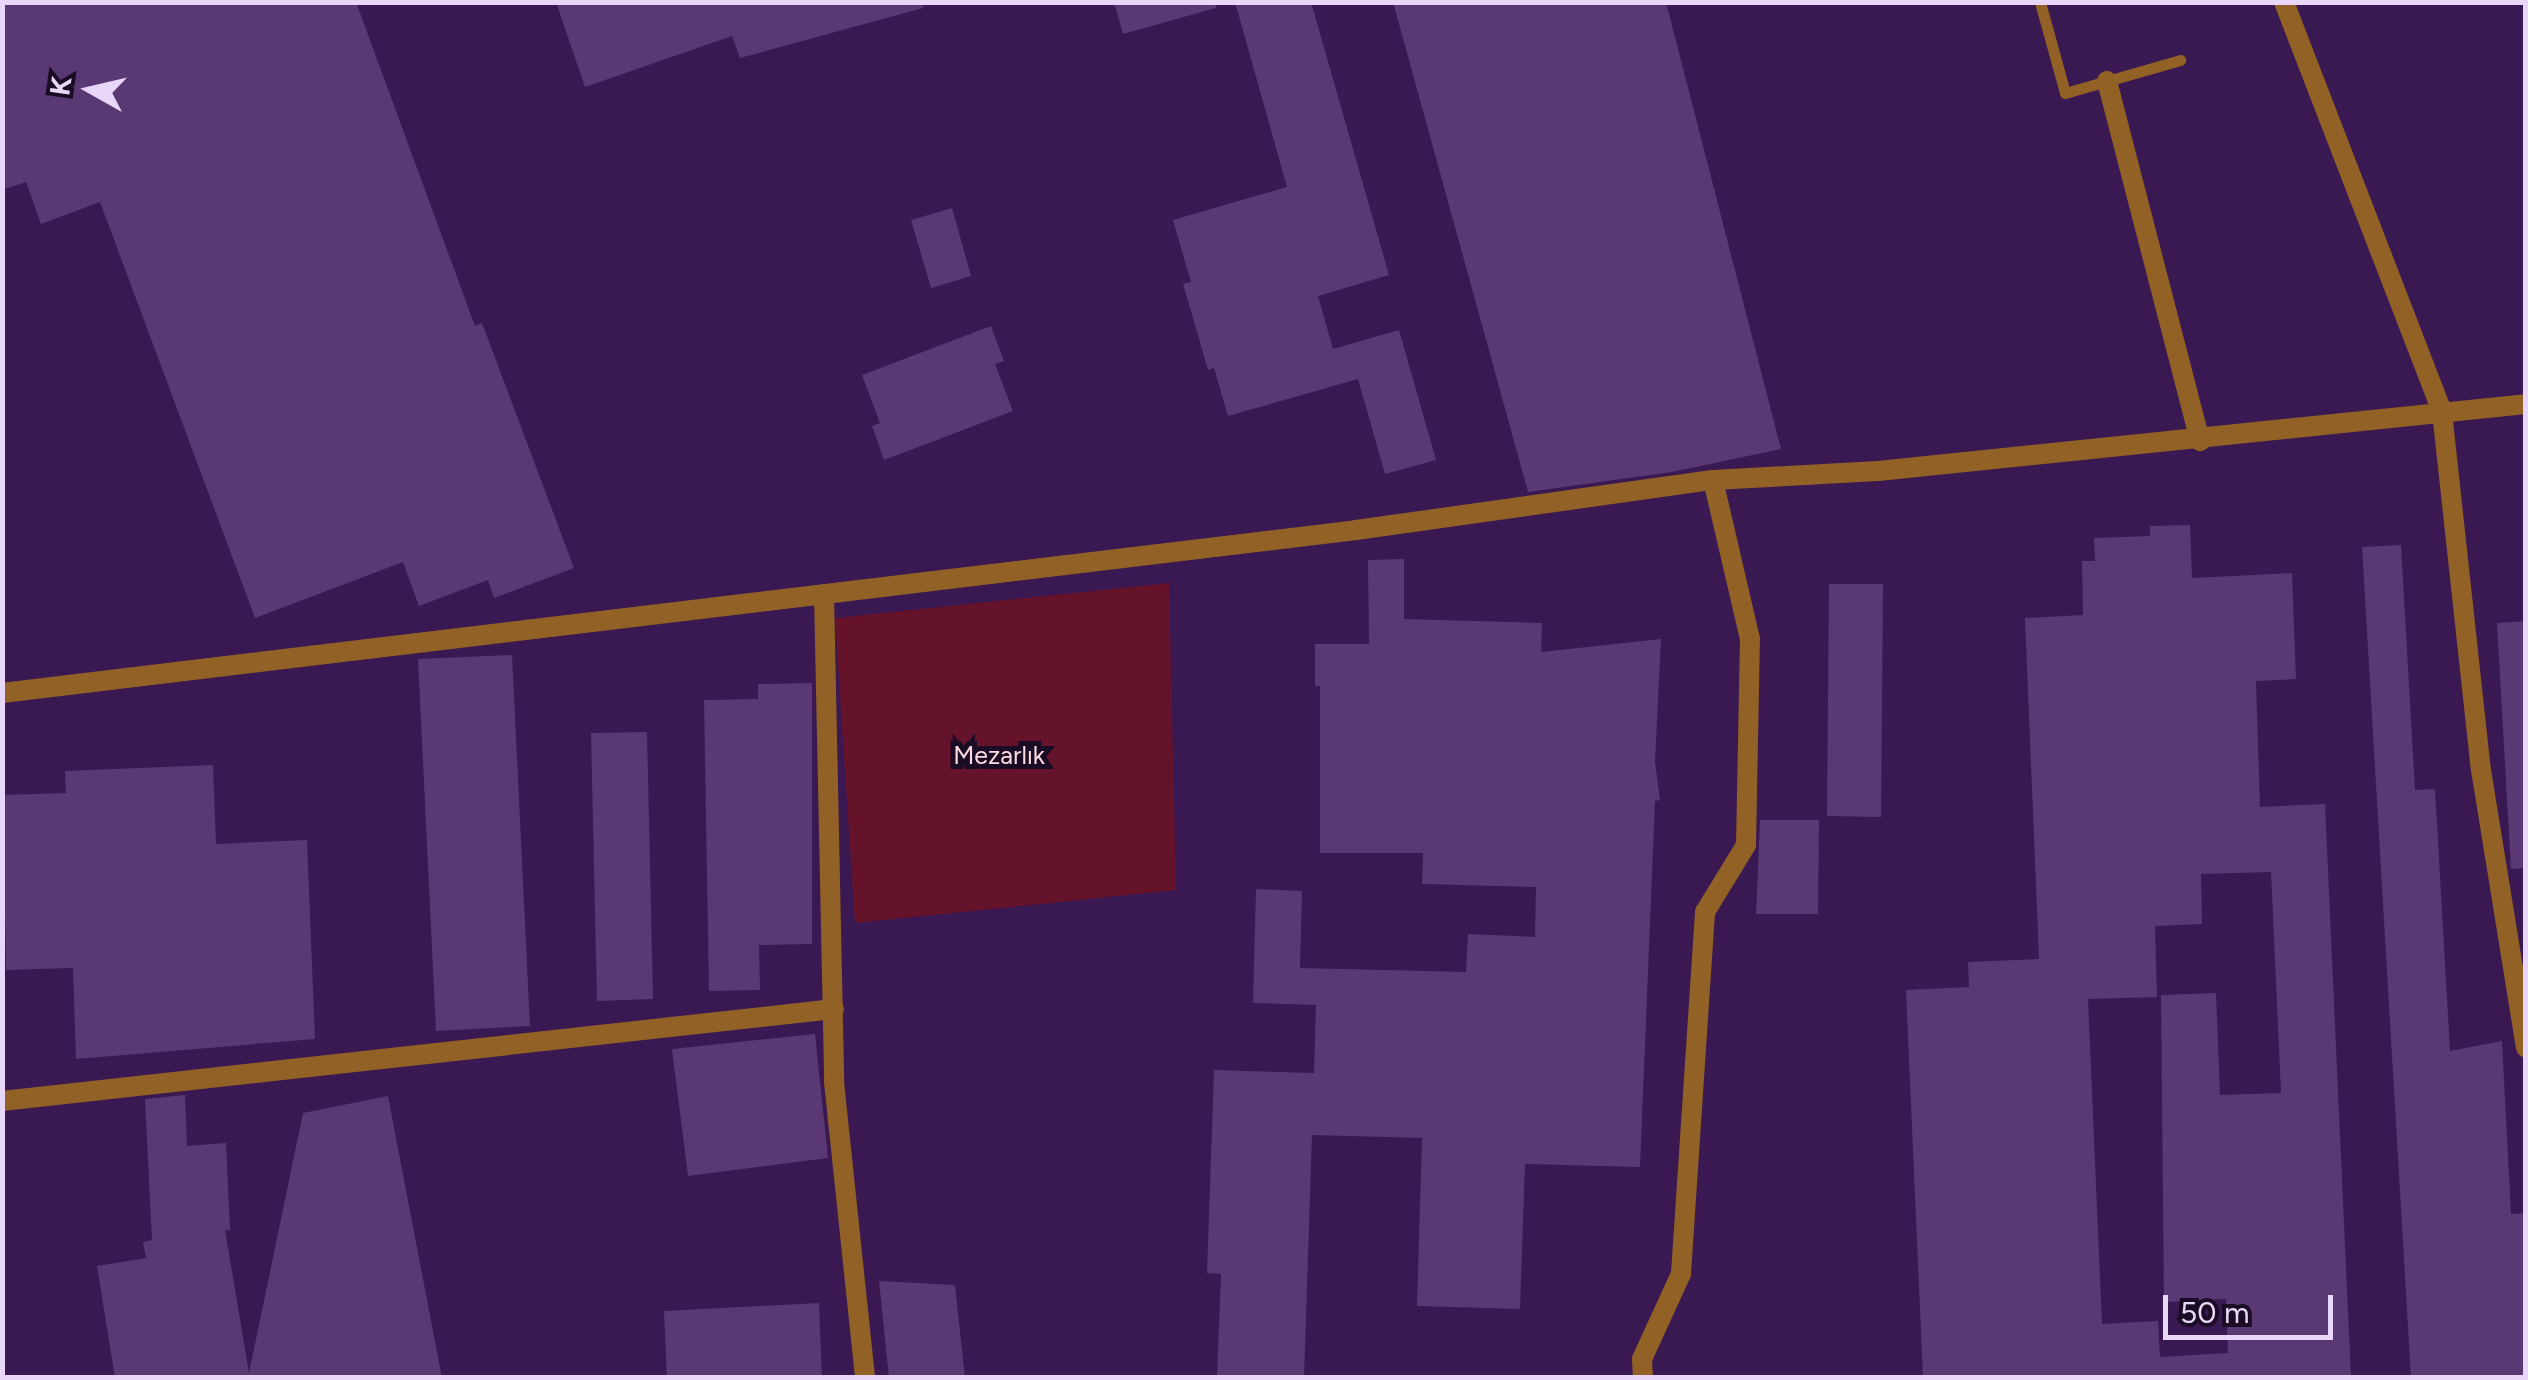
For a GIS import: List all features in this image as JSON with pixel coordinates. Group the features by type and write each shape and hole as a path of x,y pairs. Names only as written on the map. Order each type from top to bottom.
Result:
{"street":[{"path":"2284,2 2442,412 2481,770 2526,1047"},
{"path":"2108,81 2200,440"},
{"path":"2,693 1356,530 1713,480 1878,471 2526,404"},
{"path":"1642,1378 1642,1359 1681,1274 1705,912 1746,846 1750,639 1713,480"},
{"path":"824,594 834,1082 864,1378"},
{"path":"2,1101 834,1009"}],"lane":[{"path":"2040,2 2065,93 2180,60"}],"green space":[{"name":"Mezarlık","path":"1169,583 1176,890 855,923 835,618"}],"building":[{"path":"2,2 356,2 475,326 482,323 574,568 494,598 488,580 419,606 403,562 255,618 100,202 41,224 26,182 2,190"},
{"path":"556,2 922,2 923,8 740,58 732,36 585,87"},
{"path":"1114,2 1215,2 1216,8 1123,34"},
{"path":"1235,2 1311,2 1389,275 1318,296 1333,349 1399,330 1436,460 1385,474 1358,379 1228,416 1214,368 1208,370 1183,284 1191,282 1173,220 1287,187"},
{"path":"1393,2 1666,2 1781,449 1672,472 1528,492"},
{"path":"952,208 971,276 931,288 911,220"},
{"path":"991,326 1004,361 995,364 1013,411 884,460 872,426 880,423 862,375"},
{"path":"2190,525 2192,578 2292,573 2296,679 2256,681 2260,807 2325,804 2351,1378 1923,1378 1906,990 1969,987 1968,962 2039,959 2025,618 2083,615 2082,561 2095,561 2094,538 2150,536 2150,526","holes":["2271,872 2281,1093 2220,1095 2216,993 2161,995 2164,1302 2226,1299 2228,1353 2160,1357 2158,1321 2102,1324 2088,999 2157,997 2155,926 2202,924 2201,874"]},
{"path":"2401,545 2415,790 2435,789 2450,1051 2502,1041 2511,1214 2526,1213 2526,1378 2411,1378 2362,547"},
{"path":"1404,559 1404,619 1542,623 1541,652 1661,639 1655,762 1660,800 1655,801 1640,1167 1525,1164 1520,1309 1417,1306 1422,1138 1312,1135 1304,1378 1217,1378 1221,1274 1207,1273 1214,1070 1314,1073 1316,1005 1253,1003 1256,889 1302,891 1300,968 1466,972 1468,934 1535,937 1536,887 1422,884 1423,853 1320,853 1320,686 1315,686 1315,644 1369,644 1368,560"},
{"path":"1829,584 1883,584 1881,817 1827,816"},
{"path":"2526,621 2526,868 2511,869 2497,623"},
{"path":"512,655 530,1026 436,1031 418,659"},
{"path":"812,683 812,944 759,945 760,990 709,991 704,700 758,699 758,684"},
{"path":"647,732 653,999 597,1001 591,733"},
{"path":"213,765 216,844 307,840 315,1039 76,1059 73,968 6,970 3,795 66,793 65,771"},
{"path":"1760,820 1819,820 1818,914 1756,914"},
{"path":"815,1034 828,1158 688,1176 672,1049"},
{"path":"185,1095 187,1146 226,1143 230,1230 225,1230 249,1373 303,1113 388,1096 442,1378 115,1378 97,1266 146,1258 143,1242 152,1240 145,1099"},
{"path":"879,1281 955,1285 965,1378 889,1378"},
{"path":"819,1303 822,1378 667,1378 664,1311"}]}
